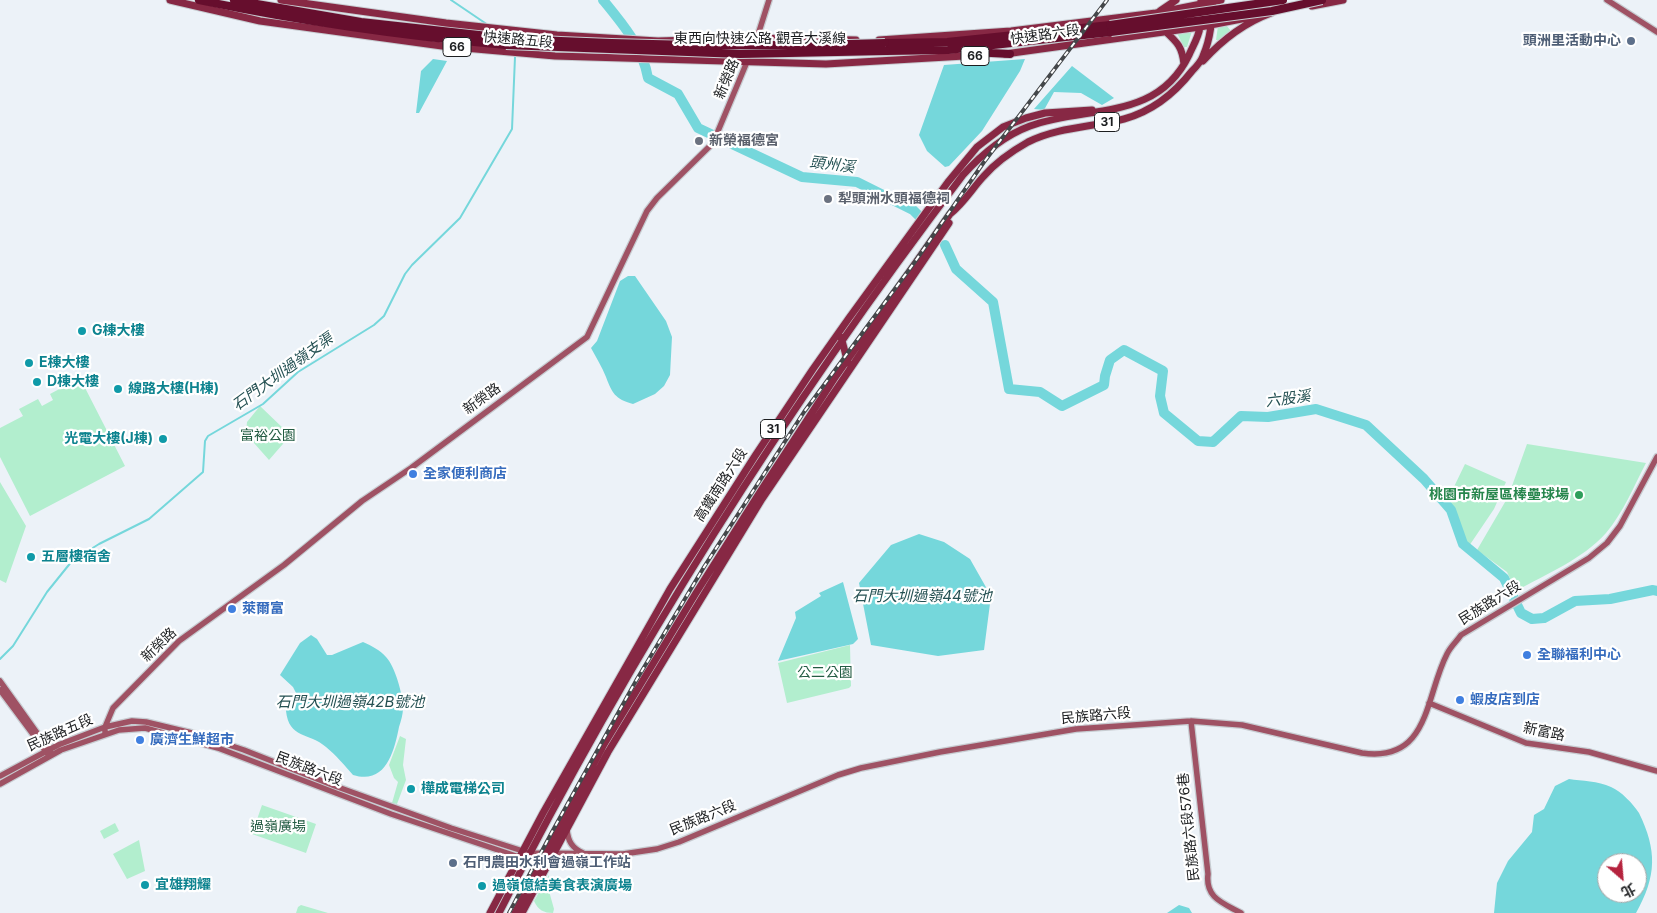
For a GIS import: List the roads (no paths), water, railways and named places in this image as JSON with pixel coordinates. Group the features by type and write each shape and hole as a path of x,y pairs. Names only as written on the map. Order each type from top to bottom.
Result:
{"highway":[{"name":"東西向快速公路 觀音大溪線","path":"199,0 261,13 362,29 506,45 740,54 885,47"},
{"name":"東西向快速公路 觀音大溪線","path":"234,0 361,22 506,38 592,43 885,47 948,46 1272,10 1322,0"},
{"name":"東西向快速公路 觀音大溪線","path":"1110,28 1283,0"},
{"path":"948,46 1011,31"},
{"path":"948,46 1010,54"}],"main road":[{"name":"快速路五段","path":"170,0 260,20 442,46 555,56 748,61"},
{"name":"快速路五段","path":"281,0 446,23 556,35 648,40 757,38"},
{"name":"新榮路","path":"105,730 114,708 179,641 284,565 362,501 411,468 587,337 647,211 657,198 713,143 748,61 769,0"},
{"path":"1156,13 1176,0"},
{"name":"快速路六段","path":"757,38 859,40 944,37 1011,31 1156,13 1201,2 1221,0"},
{"name":"快速路六段","path":"748,61 826,64 1010,54 1200,26 1343,0"},
{"path":"1607,0 1657,32"},
{"name":"31","path":"1182,83 1202,58 1209,40 1213,1"},
{"name":"高鐵南路六段","path":"524,854 663,615 718,526 842,339 963,175 983,155 1012,134 1051,120 1117,109 1133,104 1160,89 1176,77 1184,65 1200,26 1201,2"},
{"name":"31","path":"515,913 550,854 567,830 608,752 685,623 838,380 847,361 950,214 997,163 1030,142 1047,134 1124,119 1151,108 1167,98 1220,43 1234,32 1271,13"},
{"path":"1165,31 1176,40 1182,50 1184,65"},
{"name":"高鐵南路六段","path":"524,854 670,590 750,464 840,330 953,176 977,147 1003,127 1045,113 1117,109"},
{"name":"31","path":"522,913 603,746 696,593 762,488 838,380 849,369 941,236 956,209"},
{"path":"853,324 854,327 861,331 868,330"},
{"path":"840,330 849,369"},
{"path":"816,377 838,380"},
{"name":"民族路六段","path":"105,730 145,728 201,742 391,814 524,854 623,854 657,849 679,842 831,778 862,768 940,752 1076,729 1191,721 1242,725 1362,753 1380,754 1403,747 1413,739 1430,703 1447,653 1462,635 1589,558 1607,543 1620,526 1657,457"},
{"path":"663,615 670,590"},
{"path":"685,623 696,593"},
{"path":"0,681 48,752"},
{"path":"0,690 48,752"},
{"name":"新富路","path":"1430,703 1526,743 1589,752 1657,771"},
{"name":"民族路五段","path":"0,776 48,752 132,721"},
{"name":"民族路六段","path":"132,721 158,724 204,736 367,798 524,854"},
{"name":"民族路六段576巷","path":"1191,721 1209,891 1216,898 1241,913"},
{"name":"民族路五段","path":"0,784 48,752"},
{"path":"567,830 568,838 573,847 587,854"},
{"name":"31","path":"490,913 524,854"},
{"name":"31","path":"499,913 524,854"}],"water":[{"path":"433,59 447,61 419,113 416,113 421,71"},
{"path":"1025,59 1020,71 982,131 949,166 945,167 927,151 919,135 944,65"},
{"path":"1072,66 1114,98 1102,105 1081,93 1054,92 1044,110 1034,109"},
{"path":"628,276 635,276 666,321 672,337 670,375 664,386 655,394 633,404 622,400 612,391 591,348 597,341 620,281"},
{"name":"石門大圳過嶺44號池","path":"919,534 944,542 970,559 991,596 984,650 938,656 871,645 859,583 891,545"},
{"name":"石門大圳過嶺44號池","path":"843,582 858,639 853,644 778,661 796,618 795,612 821,596 819,593"},
{"name":"石門大圳過嶺42B號池","path":"311,635 317,639 327,655 332,655 363,642 381,652 392,667 402,696 402,715 391,756 381,771 373,775 364,777 353,775 326,747 320,742 295,731 288,720 286,711 297,695 293,687 280,675 300,643"},
{"path":"1569,779 1606,785 1615,789 1630,802 1639,813 1649,839 1652,863 1648,887 1647,890 1647,853 1597,853 1597,903 1641,903 1636,913 1494,913 1497,883 1508,861 1532,832 1534,815 1544,809 1555,786"},
{"path":"1179,905 1189,908 1192,913 1167,913"}],"waterway":[{"name":"石門大圳過嶺支渠","path":"451,0 488,25"},
{"name":"頭州溪","path":"603,0 637,46 648,78 678,94 698,128 802,177 857,182 913,210 920,217"},
{"name":"石門大圳過嶺支渠","path":"0,659 13,646 47,592 72,561 99,544 149,519 203,472 205,441 208,436 263,404 298,372 374,325 384,316 405,274 460,218 512,129 515,57"},
{"name":"六股溪","path":"945,245 956,269 993,302 1009,389 1040,392 1062,406 1104,385 1110,360 1124,350 1163,371 1160,396 1164,413 1198,441 1213,442 1241,416 1268,417 1316,409 1366,425 1424,479 1451,510 1463,544 1504,578 1521,613 1532,619 1544,618 1575,601 1610,599 1653,590 1657,591"}],"railway":[{"path":"509,913 637,679 704,567 804,412 914,263 984,162 1107,0"}],"place":[{"name":"頭洲里活動中心","path":"1631,41"},
{"name":"新榮福德宮","path":"699,141"},
{"name":"犁頭洲水頭福德祠","path":"828,199"},
{"name":"G棟大樓","path":"82,331"},
{"name":"E棟大樓","path":"29,363"},
{"name":"D棟大樓","path":"37,382"},
{"name":"線路大樓(H棟)","path":"118,389"},
{"name":"光電大樓(J棟)","path":"163,439"},
{"name":"全家便利商店","path":"413,474"},
{"name":"桃園市新屋區棒壘球場","path":"1579,495"},
{"name":"五層樓宿舍","path":"31,557"},
{"name":"萊爾富","path":"232,609"},
{"name":"全聯福利中心","path":"1527,655"},
{"name":"蝦皮店到店","path":"1460,700"},
{"name":"廣濟生鮮超市","path":"140,740"},
{"name":"樺成電梯公司","path":"411,789"},
{"name":"石門農田水利會過嶺工作站","path":"453,863"},
{"name":"宜雄翔耀","path":"145,885"},
{"name":"過嶺億結美食表演廣場","path":"482,886"}],"park label":[{"name":"富裕公園","path":"268,436"},
{"name":"公二公園","path":"825,673"},
{"name":"過嶺廣場","path":"278,827"}]}
